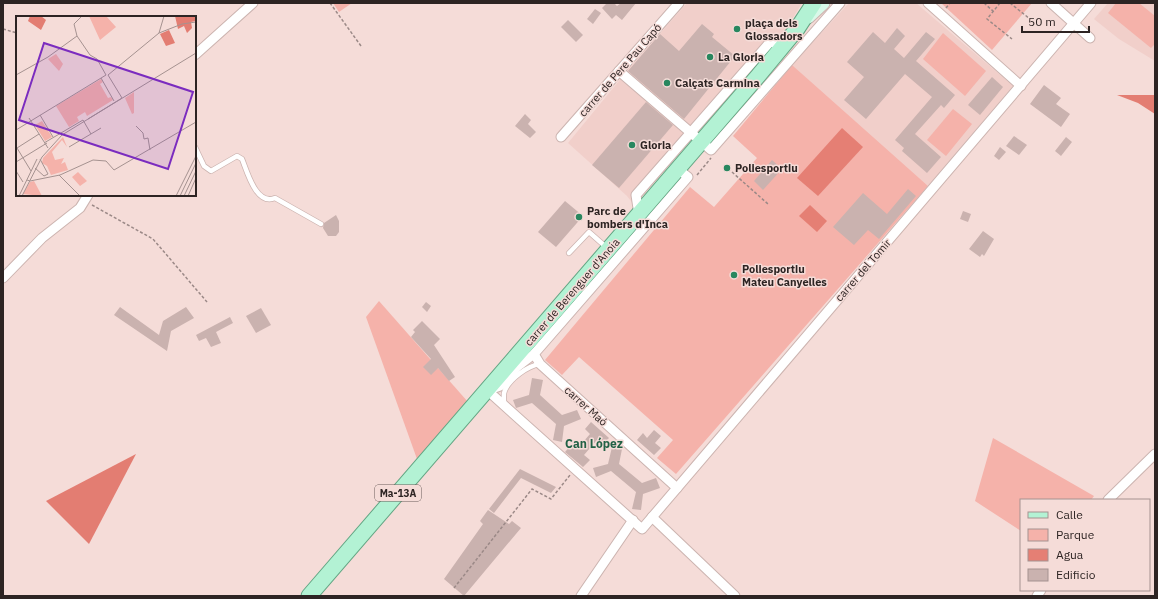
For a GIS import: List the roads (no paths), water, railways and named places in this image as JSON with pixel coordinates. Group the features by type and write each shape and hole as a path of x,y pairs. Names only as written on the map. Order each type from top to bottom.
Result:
{"main road":[{"name":"carrer de Berenguer d'Anoia","path":"487,390 678,169 696,137 782,48 797,29 814,3"},
{"name":"Ma-13A","path":"309,596 487,390"}],"street":[{"path":"196,54 253,3"},
{"name":"carrer de Pere Pau Capó","path":"561,137 679,3"},
{"path":"797,29 823,3"},
{"path":"620,71 711,150 840,3"},
{"path":"928,3 1021,86"},
{"path":"1051,3 1090,38"},
{"name":"carrer del Tomir","path":"633,520 642,529 1091,3"},
{"path":"639,214 636,195 696,137"},
{"path":"487,390 500,386 517,367 534,354 688,177 678,169"},
{"path":"3,278 42,238 69,218 86,198"},
{"name":"carrer Maó","path":"534,354 540,364 677,488"},
{"path":"487,390 633,520 581,596"},
{"path":"1109,499 1155,454"},
{"path":"652,517 735,596"}],"lane":[{"path":"196,149 204,166 211,171 237,156 239,157 242,159 256,192 267,199 275,198 320,224"},
{"path":"570,253 589,232 609,250"},
{"path":"504,405 505,390 531,365 540,364"}],"water":[{"path":"842,128 863,147 818,196 797,178"},
{"path":"810,205 827,221 817,232 799,216"}],"place":[{"name":"plaça dels Glossadors","path":"737,29"},
{"name":"La Gloria","path":"710,57"},
{"name":"Calçats Carmina","path":"667,83"},
{"name":"Gloria","path":"632,145"},
{"name":"Poliesportiu","path":"727,168"},
{"name":"Parc de bombers d'Inca","path":"579,217"},
{"name":"Poliesportiu Mateu Canyelles","path":"734,275"}],"district":[{"name":"Can López","path":"594,443"}]}
